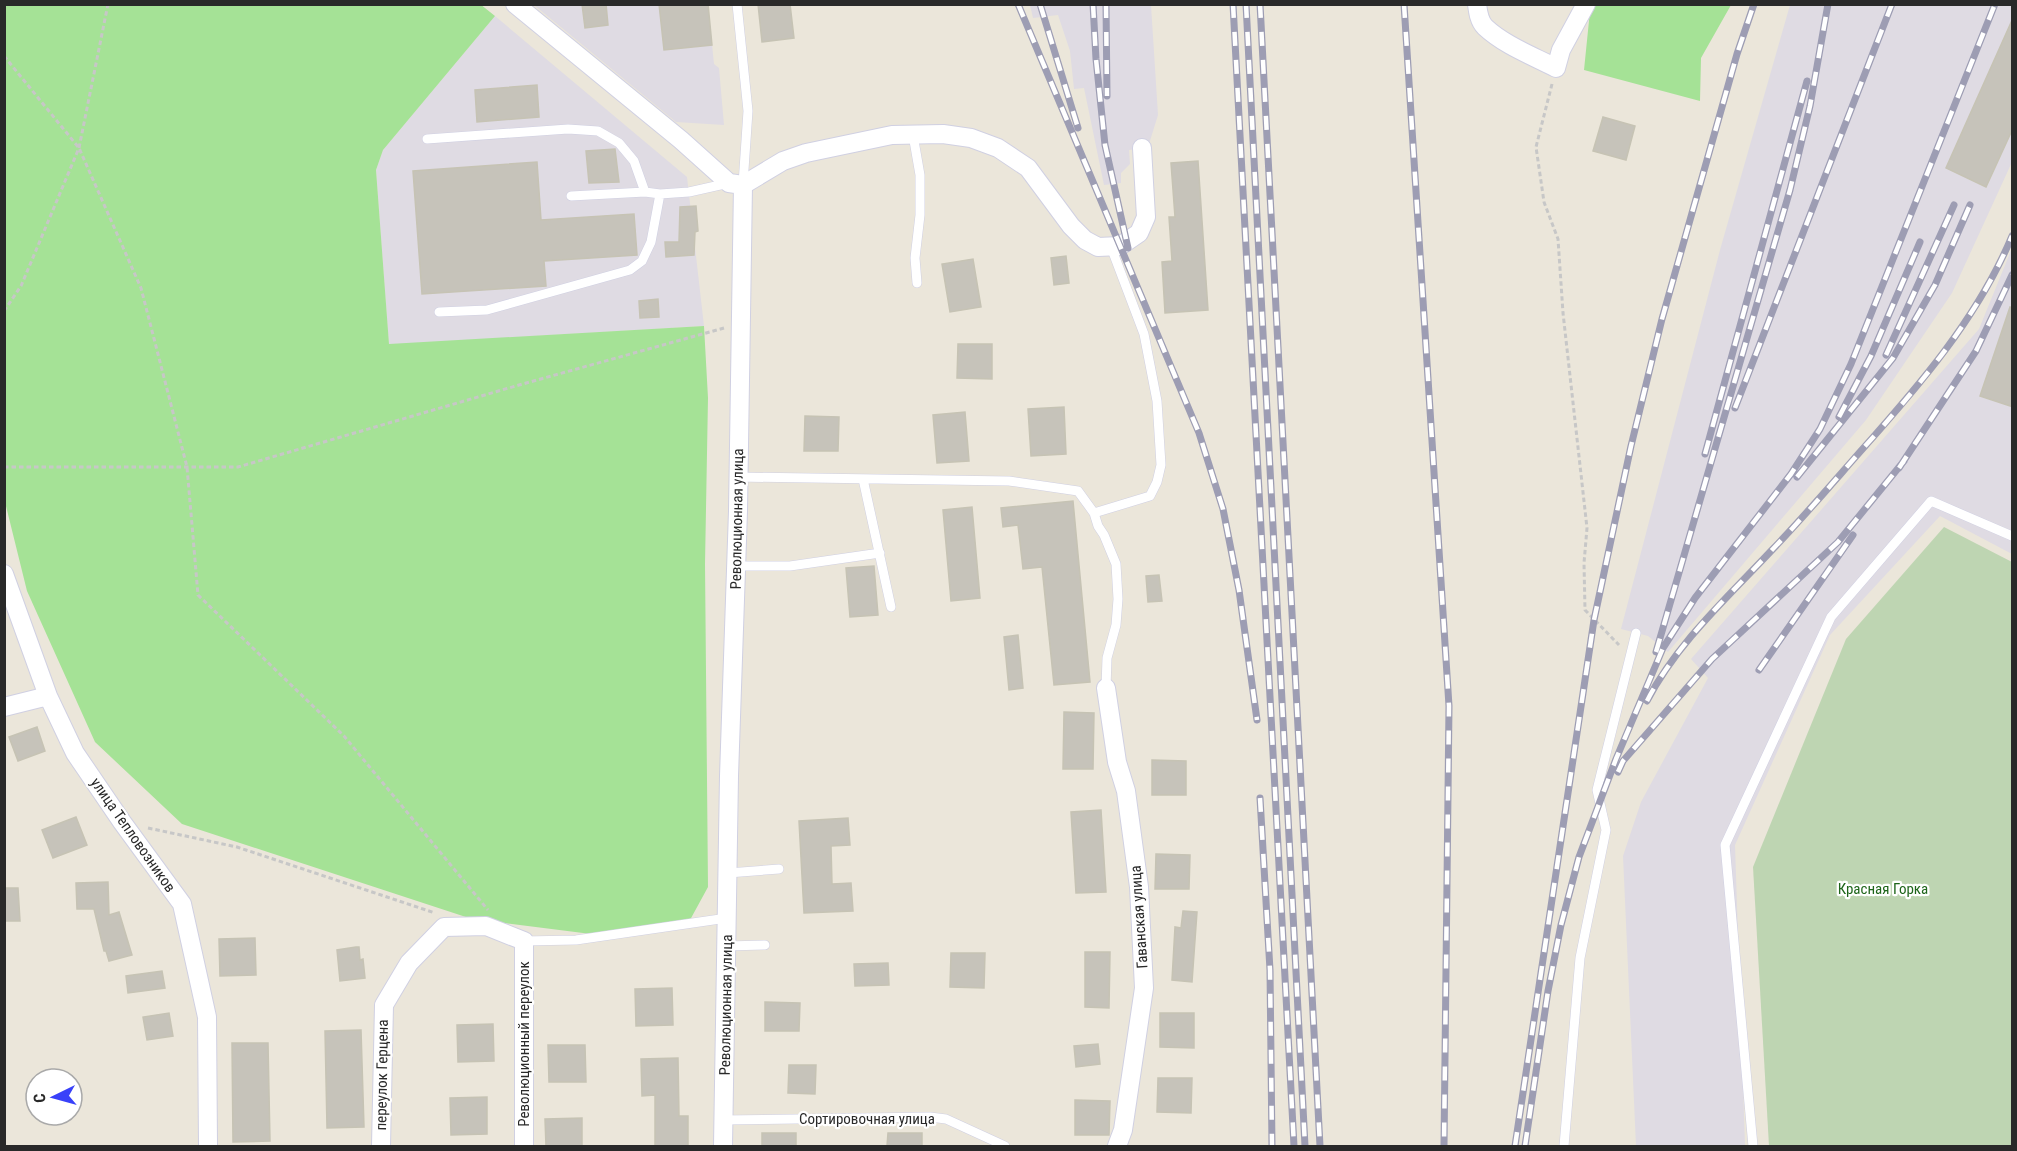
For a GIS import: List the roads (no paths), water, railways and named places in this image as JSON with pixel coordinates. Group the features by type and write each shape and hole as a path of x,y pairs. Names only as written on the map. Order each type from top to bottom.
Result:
{"street":[{"path":"514,4 736,184 783,161 806,153 892,135 943,134 971,138 998,148 1028,168 1071,226 1085,240 1098,247 1112,247 1120,246 1139,233 1146,217 1142,148"},
{"path":"1478,4 1478,13 1483,26 1518,49 1556,68 1561,50 1586,4"},
{"name":"Революционная улица","path":"723,1146 738,477 740,324 736,184"},
{"name":"улица Тепловозников","path":"4,574 48,696 75,753 182,904 207,1017 208,1146"},
{"name":"Гаванская улица","path":"1106,688 1118,762 1126,791 1139,887 1144,988 1140,1030 1123,1130 1117,1146"},
{"path":"4,707 48,696"},
{"name":"переулок Герцена","path":"381,1146 384,1005 409,963 444,927 486,926 516,938"},
{"name":"Революционный переулок","path":"516,938 524,1146"}],"lane":[{"path":"571,196 689,192 736,184 748,111 737,4"},
{"path":"427,139 568,129 598,131 619,143 634,160 645,192"},
{"path":"914,135 920,175 920,215 915,258 917,283"},
{"path":"439,312 487,310 630,270 642,261 651,242 660,194"},
{"path":"1094,513 1150,496 1157,482 1161,465 1157,401 1144,334 1112,247"},
{"path":"738,477 1020,483 1078,491 1094,513 1116,564 1116,625 1107,658 1106,688"},
{"path":"863,479 891,607"},
{"path":"1753,1146 1725,845 1831,617 1931,501 2013,536"},
{"path":"736,566 790,566 880,553"},
{"path":"1564,1146 1580,958 1606,830 1597,790 1636,633"},
{"path":"728,873 778,869"},
{"path":"516,938 576,940 727,918"},
{"path":"727,946 765,945"},
{"name":"Сортировочная улица","path":"723,1120 930,1117 946,1119 1005,1146"}],"railway":[{"path":"1018,4 1199,433 1223,509 1239,590 1257,720"},
{"path":"1040,4 1078,128"},
{"path":"1093,4 1105,145 1128,248"},
{"path":"1106,4 1107,96"},
{"path":"1233,4 1294,1146"},
{"path":"1246,4 1305,1146"},
{"path":"1260,4 1320,1146"},
{"path":"1404,4 1449,706 1444,1146"},
{"path":"1515,1146 1594,620 1631,446 1662,319 1737,54 1754,4"},
{"path":"1656,652 1790,190 1810,106 1828,4"},
{"path":"1735,408 1892,4"},
{"path":"1525,1146 1548,991 1561,925 1579,857 1616,759 1663,648 1695,598 1791,474 1820,429 1851,364 1995,4"},
{"path":"1705,454 1807,81"},
{"path":"1886,355 1954,205"},
{"path":"1797,477 1893,358 1935,285 1970,205"},
{"path":"1647,701 1688,640 1804,515 1924,377 1982,295 2012,236"},
{"path":"1839,417 1871,356 1920,242"},
{"path":"1899,468 1976,351 2012,275"},
{"path":"1618,772 1623,761 1712,659 1838,542 1904,461"},
{"path":"1759,670 1853,535"},
{"path":"1260,798 1270,970 1272,1146"}],"park label":[{"name":"Красная Горка","path":"1883,889"}]}
